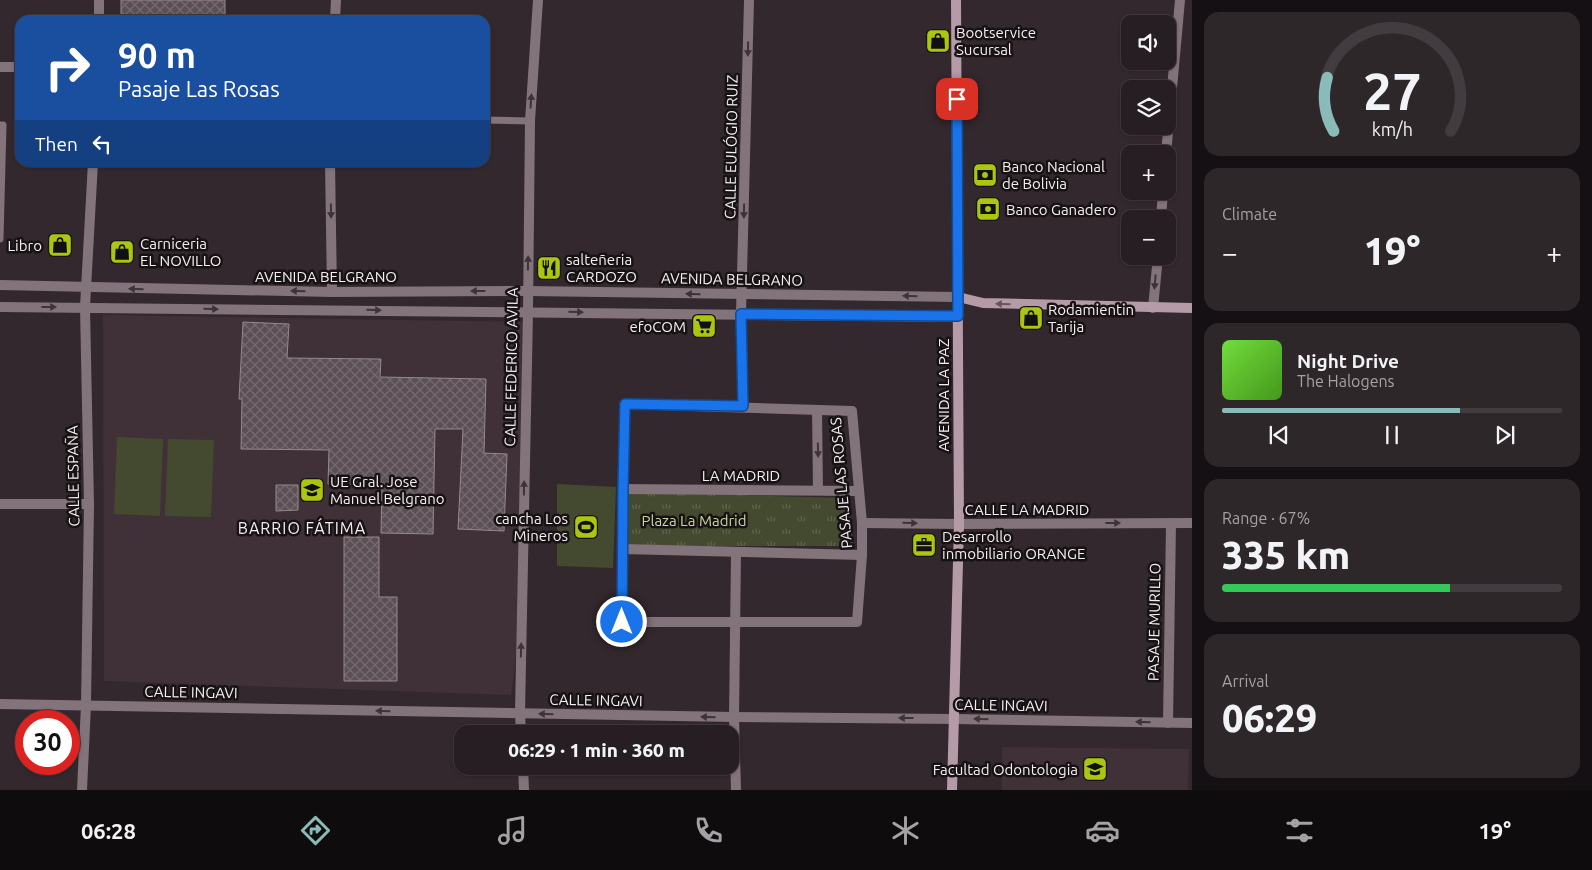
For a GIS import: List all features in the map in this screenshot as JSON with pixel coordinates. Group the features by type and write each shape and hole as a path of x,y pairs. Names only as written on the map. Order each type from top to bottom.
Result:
{"main road":[{"name":"AVENIDA LA PAZ","path":"952,790 959,524 956,0"},
{"name":"AVENIDA BELGRANO","path":"958,297 983,303 1192,308"}],"street":[{"path":"99,0 99,15"},
{"path":"335,15 336,0"},
{"name":"CALLE FEDERICO AVILA","path":"521,725 530,121 538,0"},
{"name":"CALLE EULÓGIO RUIZ","path":"741,314 749,0"},
{"path":"1167,145 1180,0"},
{"path":"0,67 15,67"},
{"name":"CALLE ESPAÑA","path":"82,790 86,705 89,504 85,307 93,167"},
{"path":"330,167 332,292"},
{"path":"1153,308 1157,265"},
{"name":"AVENIDA BELGRANO","path":"0,285 332,292 527,291 958,297"},
{"path":"0,306 958,316"},
{"path":"741,314 743,406"},
{"name":"PASAJE LAS ROSAS","path":"625,404 743,406 852,411 862,523 858,622 622,622 625,404"},
{"name":"PASAJE LAS ROSAS","path":"817,410 818,490"},
{"name":"LA MADRID","path":"623,489 858,491"},
{"path":"0,504 89,504"},
{"name":"CALLE LA MADRID","path":"862,523 1192,523"},
{"name":"PASAJE MURILLO","path":"1168,722 1171,523"},
{"name":"PASAJE LAS ROSAS","path":"622,549 862,556"},
{"path":"736,553 734,622 736,790"},
{"name":"CALLE INGAVI","path":"0,704 1192,723"},
{"path":"523,775 524,790"}],"lane":[{"path":"490,120 530,121"},
{"path":"0,125 3,125 0,239"}],"shaded area":[{"name":"UE Gral. Jose Manuel Belgrano","path":"103,315 525,322 516,657 511,695 104,681"},
{"name":"Facultad Odontologia","path":"1002,747 1189,749 1188,790 1002,790"}],"green space":[{"path":"117,437 163,439 160,516 114,514"},
{"path":"168,439 214,440 211,517 165,516"},
{"name":"cancha Los Mineros","path":"557,484 616,487 613,568 557,566"},
{"name":"Plaza La Madrid","path":"626,492 848,498 853,546 625,546"}],"building":[{"path":"121,0 225,0 225,15 121,15"},
{"path":"243,322 289,324 287,358 381,359 380,377 486,379 484,453 507,454 504,531 458,529 463,429 435,429 433,534 381,533 382,485 328,484 329,450 241,449 242,399 239,399"},
{"path":"276,485 298,485 298,510 276,511"},
{"path":"344,537 379,537 379,597 397,597 397,681 344,681"}],"place":[{"name":"Bootservice Sucursal","path":"938,41"},
{"name":"Banco Nacional de Bolivia","path":"985,175"},
{"name":"Banco Ganadero","path":"988,209"},
{"name":"Libro","path":"60,245"},
{"name":"Carniceria EL NOVILLO","path":"122,252"},
{"name":"salteñeria CARDOZO","path":"549,268"},
{"name":"Rodamientin Tarija","path":"1031,318"},
{"name":"efoCOM","path":"704,326"},
{"name":"UE Gral. Jose Manuel Belgrano","path":"312,490"},
{"name":"cancha Los Mineros","path":"586,527"},
{"name":"Desarrollo inmobiliario ORANGE","path":"924,545"},
{"name":"Facultad Odontologia","path":"1095,769"}],"district":[{"name":"BARRIO FÁTIMA","path":"302,528"}],"route":[{"path":"622,622 625,404 743,406 741,314 958,316 957,99"}]}
